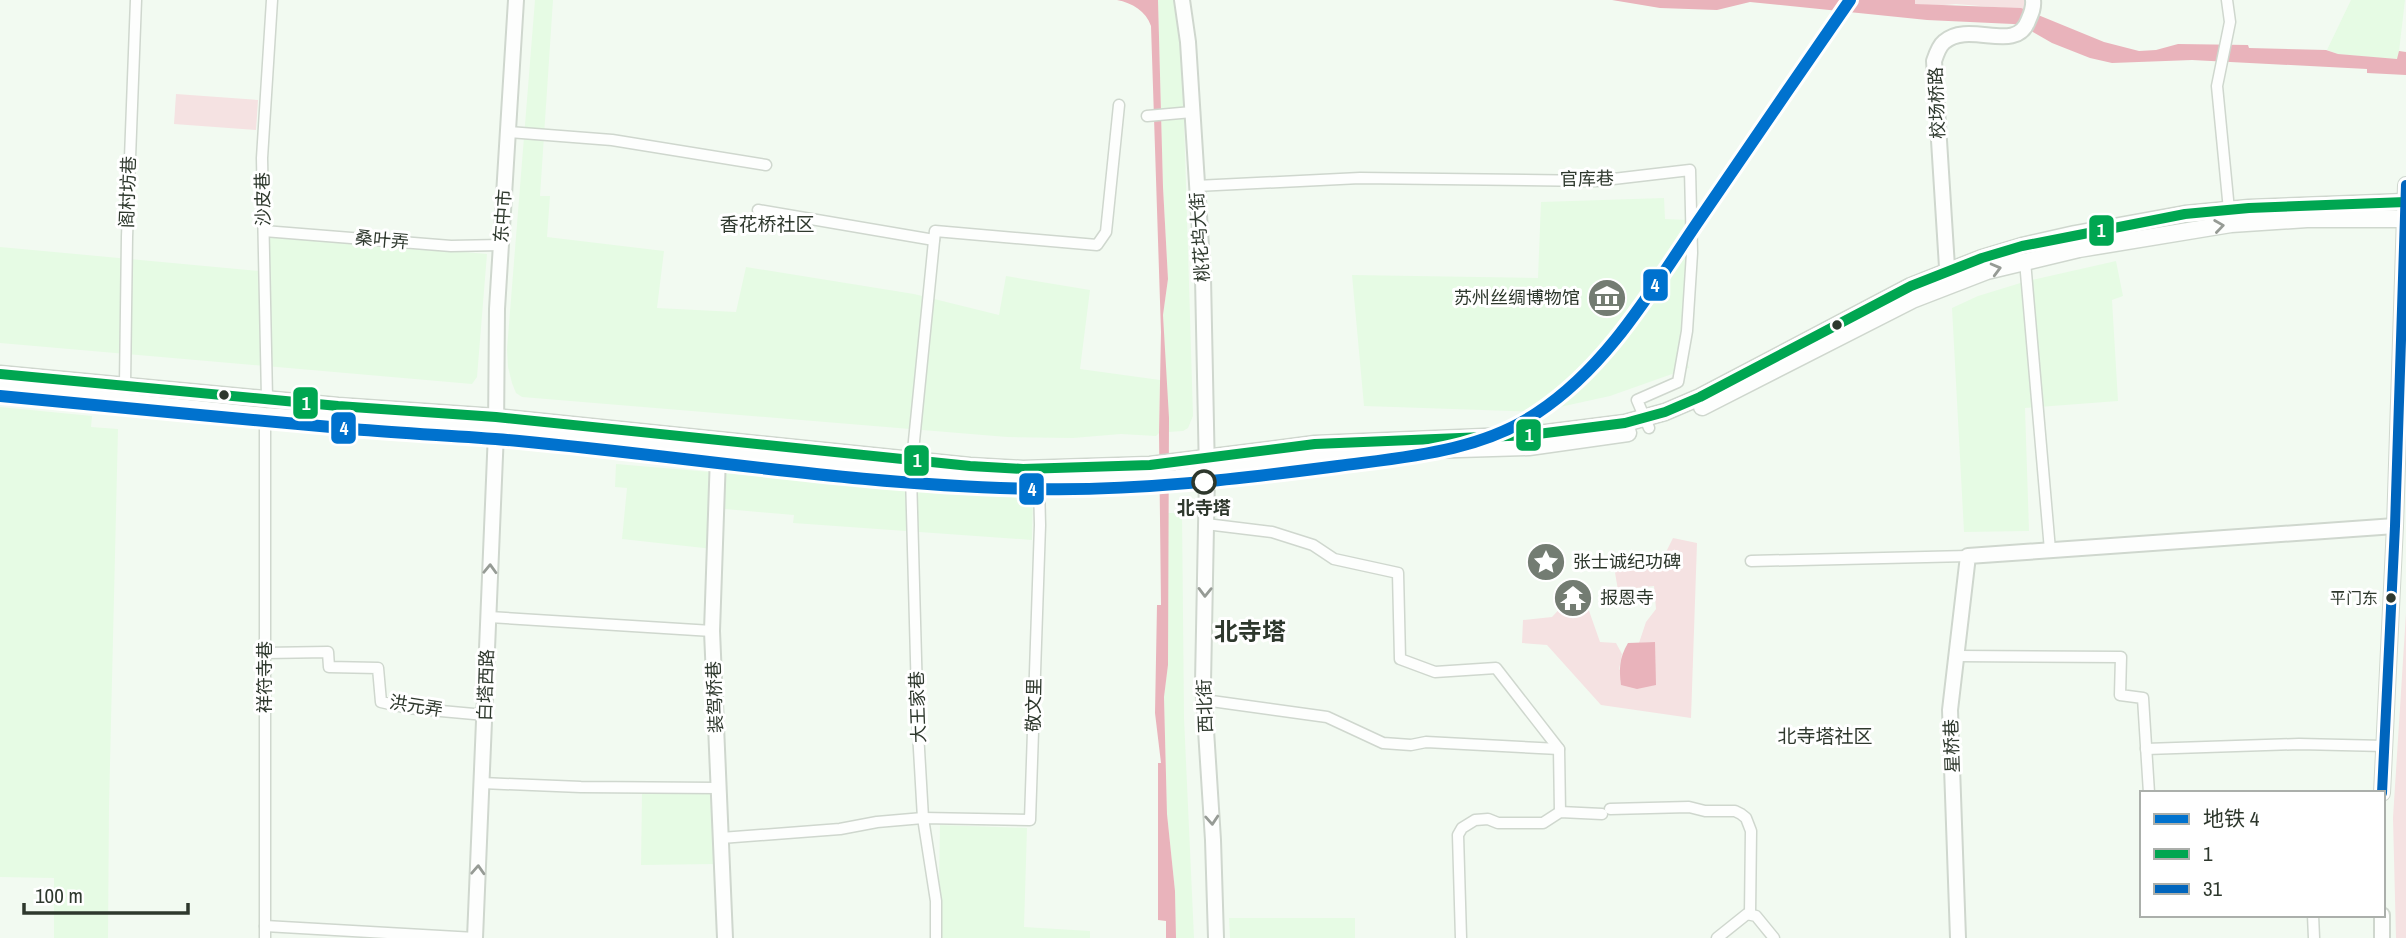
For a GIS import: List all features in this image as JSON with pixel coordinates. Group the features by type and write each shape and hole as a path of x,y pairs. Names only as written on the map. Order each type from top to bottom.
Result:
{"main road":[{"name":"东中市","path":"496,424 495,338 516,0"},
{"name":"桃花坞大街","path":"1182,0 1203,278 1207,467"},
{"name":"校场桥路","path":"1947,278 1934,61 1942,42 1960,33 2016,37 2025,30 2033,4"},
{"path":"2382,791 2395,526 2406,185"},
{"path":"0,374 267,398 1039,483 1207,467 1315,444 1530,435 1647,423 1866,308 1947,278 1982,258 2075,234 2185,214 2405,202"},
{"path":"1947,278 2139,238 2231,224 2307,219 2405,219"},
{"path":"0,389 265,416 496,424 718,456 911,468 1150,472"},
{"name":"白塔西路","path":"475,938 496,424"},
{"name":"装驾桥巷","path":"718,456 712,631 725,938"},
{"name":"西北街","path":"1207,467 1204,700 1216,938"},
{"path":"1968,556 2395,526"},
{"name":"星桥巷","path":"1958,938 1950,710 1968,556"},
{"path":"2382,917 2382,938"}],"street":[{"name":"阁村坊巷","path":"125,385 127,237 136,0"},
{"name":"沙皮巷","path":"267,398 262,158 272,0"},
{"path":"2227,0 2230,22 2217,86 2229,210"},
{"path":"758,210 934,240 934,231 1097,245 1106,232 1119,105"},
{"path":"1147,116 1192,112"},
{"path":"509,132 612,140 765,165"},
{"name":"官库巷","path":"1196,186 1373,178 1596,181 1690,170 1692,253 1687,331 1678,382 1637,400 1647,423"},
{"name":"桑叶弄","path":"264,231 451,246 501,245"},
{"name":"大王家巷","path":"934,240 911,468 918,732 923,818 936,901 936,938"},
{"path":"2025,261 2050,550"},
{"name":"祥符寺巷","path":"265,416 265,938"},
{"name":"敬文里","path":"923,818 1030,821 1039,483"},
{"path":"1206,524 1272,533 1313,545 1334,559 1398,573 1400,659 1435,672 1496,668 1559,749 1560,813"},
{"path":"1751,561 1968,556"},
{"path":"489,617 712,631"},
{"name":"洪元弄","path":"265,653 328,652 329,667 378,668 381,702 408,708 485,715"},
{"path":"1957,656 2120,657 2120,695 2143,698 2148,791"},
{"path":"1204,700 1327,717 1383,743 1411,745 1426,742 1559,749"},
{"path":"2146,749 2299,744 2385,746"},
{"path":"482,783 718,788"},
{"path":"1461,938 1458,835 1462,828 1475,820 1543,823 1560,813 1689,807 1705,811 1735,811 1741,814 1751,831 1750,914"},
{"path":"721,838 839,829 923,818"},
{"path":"1717,938 1741,916 1750,914 1756,916 1774,938"},
{"path":"2313,917 2314,938"},
{"path":"265,926 475,938"}],"shaded area":[{"path":"535,0 553,0 540,196 550,196 547,237 664,251 657,308 736,312 746,267 914,294 999,315 1006,276 1090,290 1080,369 1160,380 1159,433 1156,436 1121,434 1073,438 1007,437 522,397 516,393 508,367 507,349"},
{"path":"1117,0 1158,0 1168,279 1163,315 1169,418 1168,665 1164,697 1167,814 1175,891 1176,938 1166,938 1166,921 1158,920 1158,763 1161,763 1155,713 1157,605 1161,605 1161,332 1151,26 1138,8"},
{"path":"1158,0 1175,0 1182,53 1193,416 1188,428 1168,432 1163,315 1168,279"},
{"path":"1612,0 1915,0 1915,4 2021,8 2104,42 2139,51 2178,44 2326,50 2338,54 2397,59 2399,51 2406,52 2406,75 2367,73 2367,69 2192,60 2112,63 2090,58 2052,43 2021,25 1927,20 1750,2 1717,10 1660,8"},
{"path":"1914,0 2030,0 2030,10 1956,4 1933,6 1915,4"},
{"path":"2351,0 2405,0 2398,60 2338,54 2327,50"},
{"path":"176,94 258,100 256,130 174,124"},
{"path":"1664,198 1665,219 1688,220 1690,246 1681,346 1689,368 1610,396 1537,412 1364,406 1352,275 1538,278 1541,202"},
{"path":"261,234 487,254 477,377 472,384 0,343 0,247 260,271"},
{"path":"2116,261 2123,296 2112,300 2118,401 2025,408 2029,531 1964,532 1952,308 1978,296 2027,281"},
{"path":"0,407 92,416 91,427 118,429 108,938 54,938 54,878 0,877"},
{"path":"616,464 1033,499 1032,540 793,523 794,515 714,508 713,549 622,539 627,488 615,487"},
{"path":"1167,513 1182,513 1184,718 1194,938 1176,938 1175,891 1167,814 1164,697 1168,665"},
{"path":"1673,538 1697,543 1691,718 1601,705 1547,645 1522,643 1523,620 1552,617 1565,603 1587,605 1600,642 1616,643 1622,654 1619,670 1655,642 1639,643 1646,622 1656,609 1654,586 1618,590 1613,561 1664,556"},
{"path":"2406,613 2406,938 2396,938 2393,818"},
{"path":"1655,642 1656,685 1637,689 1621,685 1620,664 1628,643"},
{"path":"642,793 713,793 716,864 641,865"},
{"path":"940,825 1027,828 1024,927 1090,931 1090,938 938,938"},
{"path":"1229,918 1355,918 1355,938 1230,938"}],"metro line":[{"name":"4","path":"0,396 353,429 519,441 842,477 972,487 1075,489 1150,486 1263,475 1441,451 1491,436 1537,413 1562,394 1606,351 1645,301 1850,0"}],"transit line":[{"name":"31","path":"2382,791 2395,526 2406,185"},
{"name":"1","path":"0,374 338,406 496,417 970,466 1023,469 1150,465 1315,444 1530,435 1625,423 1665,412 1700,397 1911,286 1982,258 2022,246 2185,214 2249,208 2406,202"}],"place":[{"name":"苏州丝绸博物馆","path":"1607,298"},
{"name":"北寺塔","path":"1204,482"},
{"name":"张士诚纪功碑","path":"1546,562"},
{"name":"报恩寺","path":"1573,598"},
{"name":"平门东","path":"2391,598"}],"district":[{"name":"香花桥社区","path":"767,224"},
{"name":"北寺塔","path":"1250,632"},
{"name":"北寺塔社区","path":"1825,736"}]}
